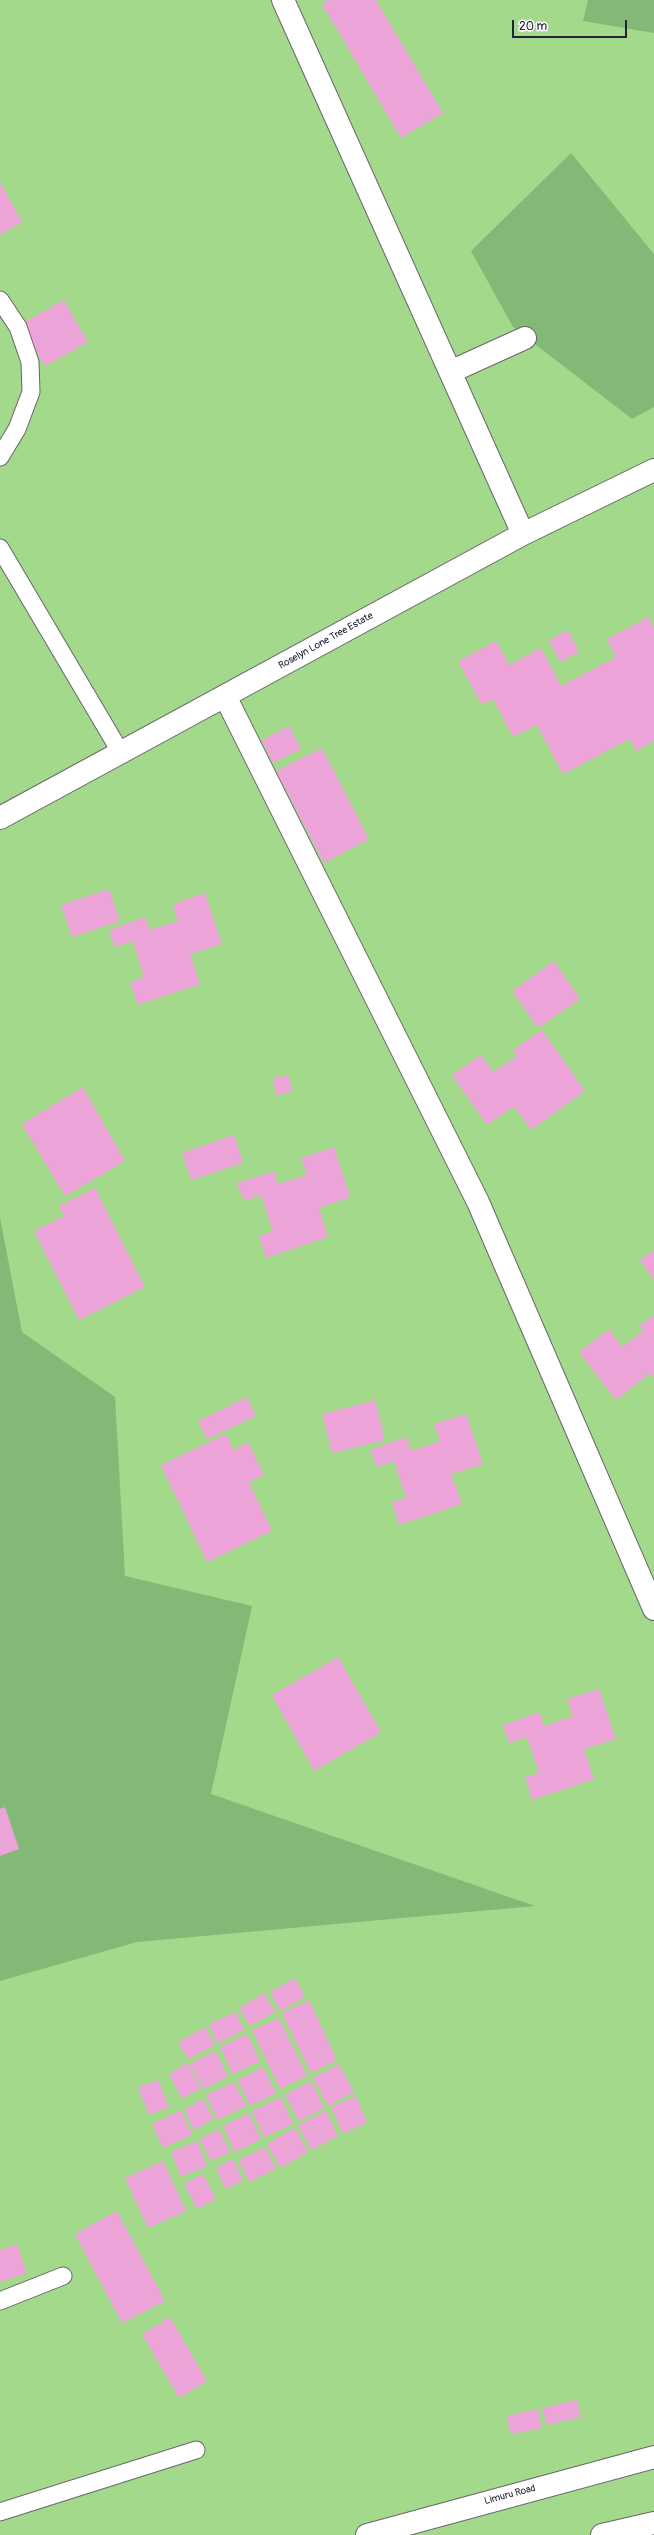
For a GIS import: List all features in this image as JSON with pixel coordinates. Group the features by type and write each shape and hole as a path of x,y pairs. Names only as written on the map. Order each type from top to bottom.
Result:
{"street":[{"path":"283,0 523,534"},
{"path":"450,372 525,338"},
{"name":"Roselyn Lone Tree Estate","path":"0,818 523,534 651,477"},
{"path":"225,696 478,1202 654,1609"},
{"name":"Limuru Road","path":"367,2535 654,2457"},
{"path":"602,2535 654,2523"}],"lane":[{"path":"0,300 18,327 30,362 31,392 17,429 0,457"},
{"path":"0,548 121,753"},
{"path":"0,2301 63,2276"},
{"path":"0,2512 196,2450"}],"green space":[{"path":"0,0 654,0 654,2535 0,2535"},
{"path":"588,0 654,0 654,33 583,21"},
{"path":"571,153 654,254 654,407 632,419 513,327 471,251"},
{"path":"0,1218 22,1332 115,1397 125,1576 252,1606 211,1794 535,1906 137,1942 0,1981"}],"building":[{"path":"328,0 376,0 443,113 401,138 322,4"},
{"path":"0,182 22,222 0,235"},
{"path":"64,300 88,342 45,366 21,324"},
{"path":"648,617 654,628 654,741 636,751 630,739 563,774 537,725 513,737 493,699 482,705 458,661 496,641 509,665 541,648 561,686 616,657 607,639"},
{"path":"568,630 579,652 560,662 549,640"},
{"path":"289,726 301,749 273,763 262,740"},
{"path":"322,748 369,839 324,863 276,771"},
{"path":"109,889 120,921 72,937 61,905"},
{"path":"205,893 222,944 190,954 200,984 138,1005 130,982 144,977 133,941 115,947 109,930 145,917 150,930 178,921 173,904"},
{"path":"554,961 580,999 538,1028 512,991"},
{"path":"542,1030 585,1091 531,1130 514,1106 487,1125 452,1075 481,1055 493,1072 517,1056 513,1050"},
{"path":"289,1075 292,1092 276,1095 273,1078"},
{"path":"83,1087 125,1161 65,1196 22,1124"},
{"path":"234,1135 243,1163 191,1180 182,1153"},
{"path":"334,1147 350,1197 319,1208 328,1237 266,1258 259,1236 273,1231 261,1195 244,1201 237,1183 274,1171 278,1184 307,1175 301,1158"},
{"path":"95,1188 145,1287 79,1320 34,1231 64,1216 59,1206"},
{"path":"654,1250 654,1280 640,1260"},
{"path":"654,1315 654,1378 650,1373 616,1400 579,1352 609,1329 622,1347 643,1331 639,1326"},
{"path":"247,1397 256,1416 207,1439 198,1421"},
{"path":"375,1400 385,1440 332,1453 322,1414"},
{"path":"466,1414 483,1464 451,1474 462,1504 399,1525 392,1502 406,1498 394,1461 377,1467 370,1450 407,1437 411,1451 440,1441 434,1424"},
{"path":"226,1434 234,1450 248,1442 264,1475 249,1482 272,1531 207,1562 161,1465"},
{"path":"338,1657 381,1732 314,1771 272,1695"},
{"path":"599,1689 616,1739 584,1749 594,1779 532,1800 525,1777 539,1773 527,1737 509,1743 503,1725 540,1712 544,1726 573,1716 567,1699"},
{"path":"5,1807 19,1849 0,1856 0,1809"},
{"path":"295,1978 305,1997 280,2011 270,1992"},
{"path":"264,1993 275,2012 250,2026 239,2008"},
{"path":"309,2000 337,2060 311,2073 282,2013"},
{"path":"236,2012 244,2030 217,2043 209,2024"},
{"path":"279,2018 307,2076 280,2089 252,2030"},
{"path":"205,2027 215,2045 188,2059 178,2042"},
{"path":"247,2034 260,2061 233,2074 220,2047"},
{"path":"215,2051 228,2076 204,2089 190,2064"},
{"path":"188,2063 201,2088 182,2099 169,2074"},
{"path":"339,2064 354,2092 328,2106 313,2078"},
{"path":"263,2067 276,2093 250,2106 238,2080"},
{"path":"158,2080 169,2107 149,2115 138,2087"},
{"path":"311,2081 324,2108 299,2121 285,2095"},
{"path":"234,2082 246,2106 218,2120 206,2095"},
{"path":"356,2096 367,2122 343,2134 331,2107"},
{"path":"281,2097 293,2124 264,2137 252,2111"},
{"path":"203,2099 214,2119 194,2130 184,2110"},
{"path":"181,2110 192,2135 163,2148 152,2124"},
{"path":"326,2111 338,2136 311,2150 298,2125"},
{"path":"249,2113 261,2139 235,2152 223,2126"},
{"path":"295,2128 308,2152 280,2168 267,2144"},
{"path":"219,2129 230,2152 211,2161 200,2139"},
{"path":"197,2141 207,2166 181,2177 171,2152"},
{"path":"265,2147 276,2169 249,2182 239,2160"},
{"path":"233,2159 243,2180 226,2189 216,2168"},
{"path":"163,2161 186,2211 148,2228 125,2178"},
{"path":"203,2174 216,2199 197,2209 184,2184"},
{"path":"117,2211 165,2301 122,2323 75,2234"},
{"path":"17,2244 27,2273 0,2282 0,2250"},
{"path":"170,2317 207,2381 179,2398 142,2334"},
{"path":"577,2400 581,2417 547,2425 542,2408"},
{"path":"538,2409 542,2428 511,2434 507,2416"}]}
